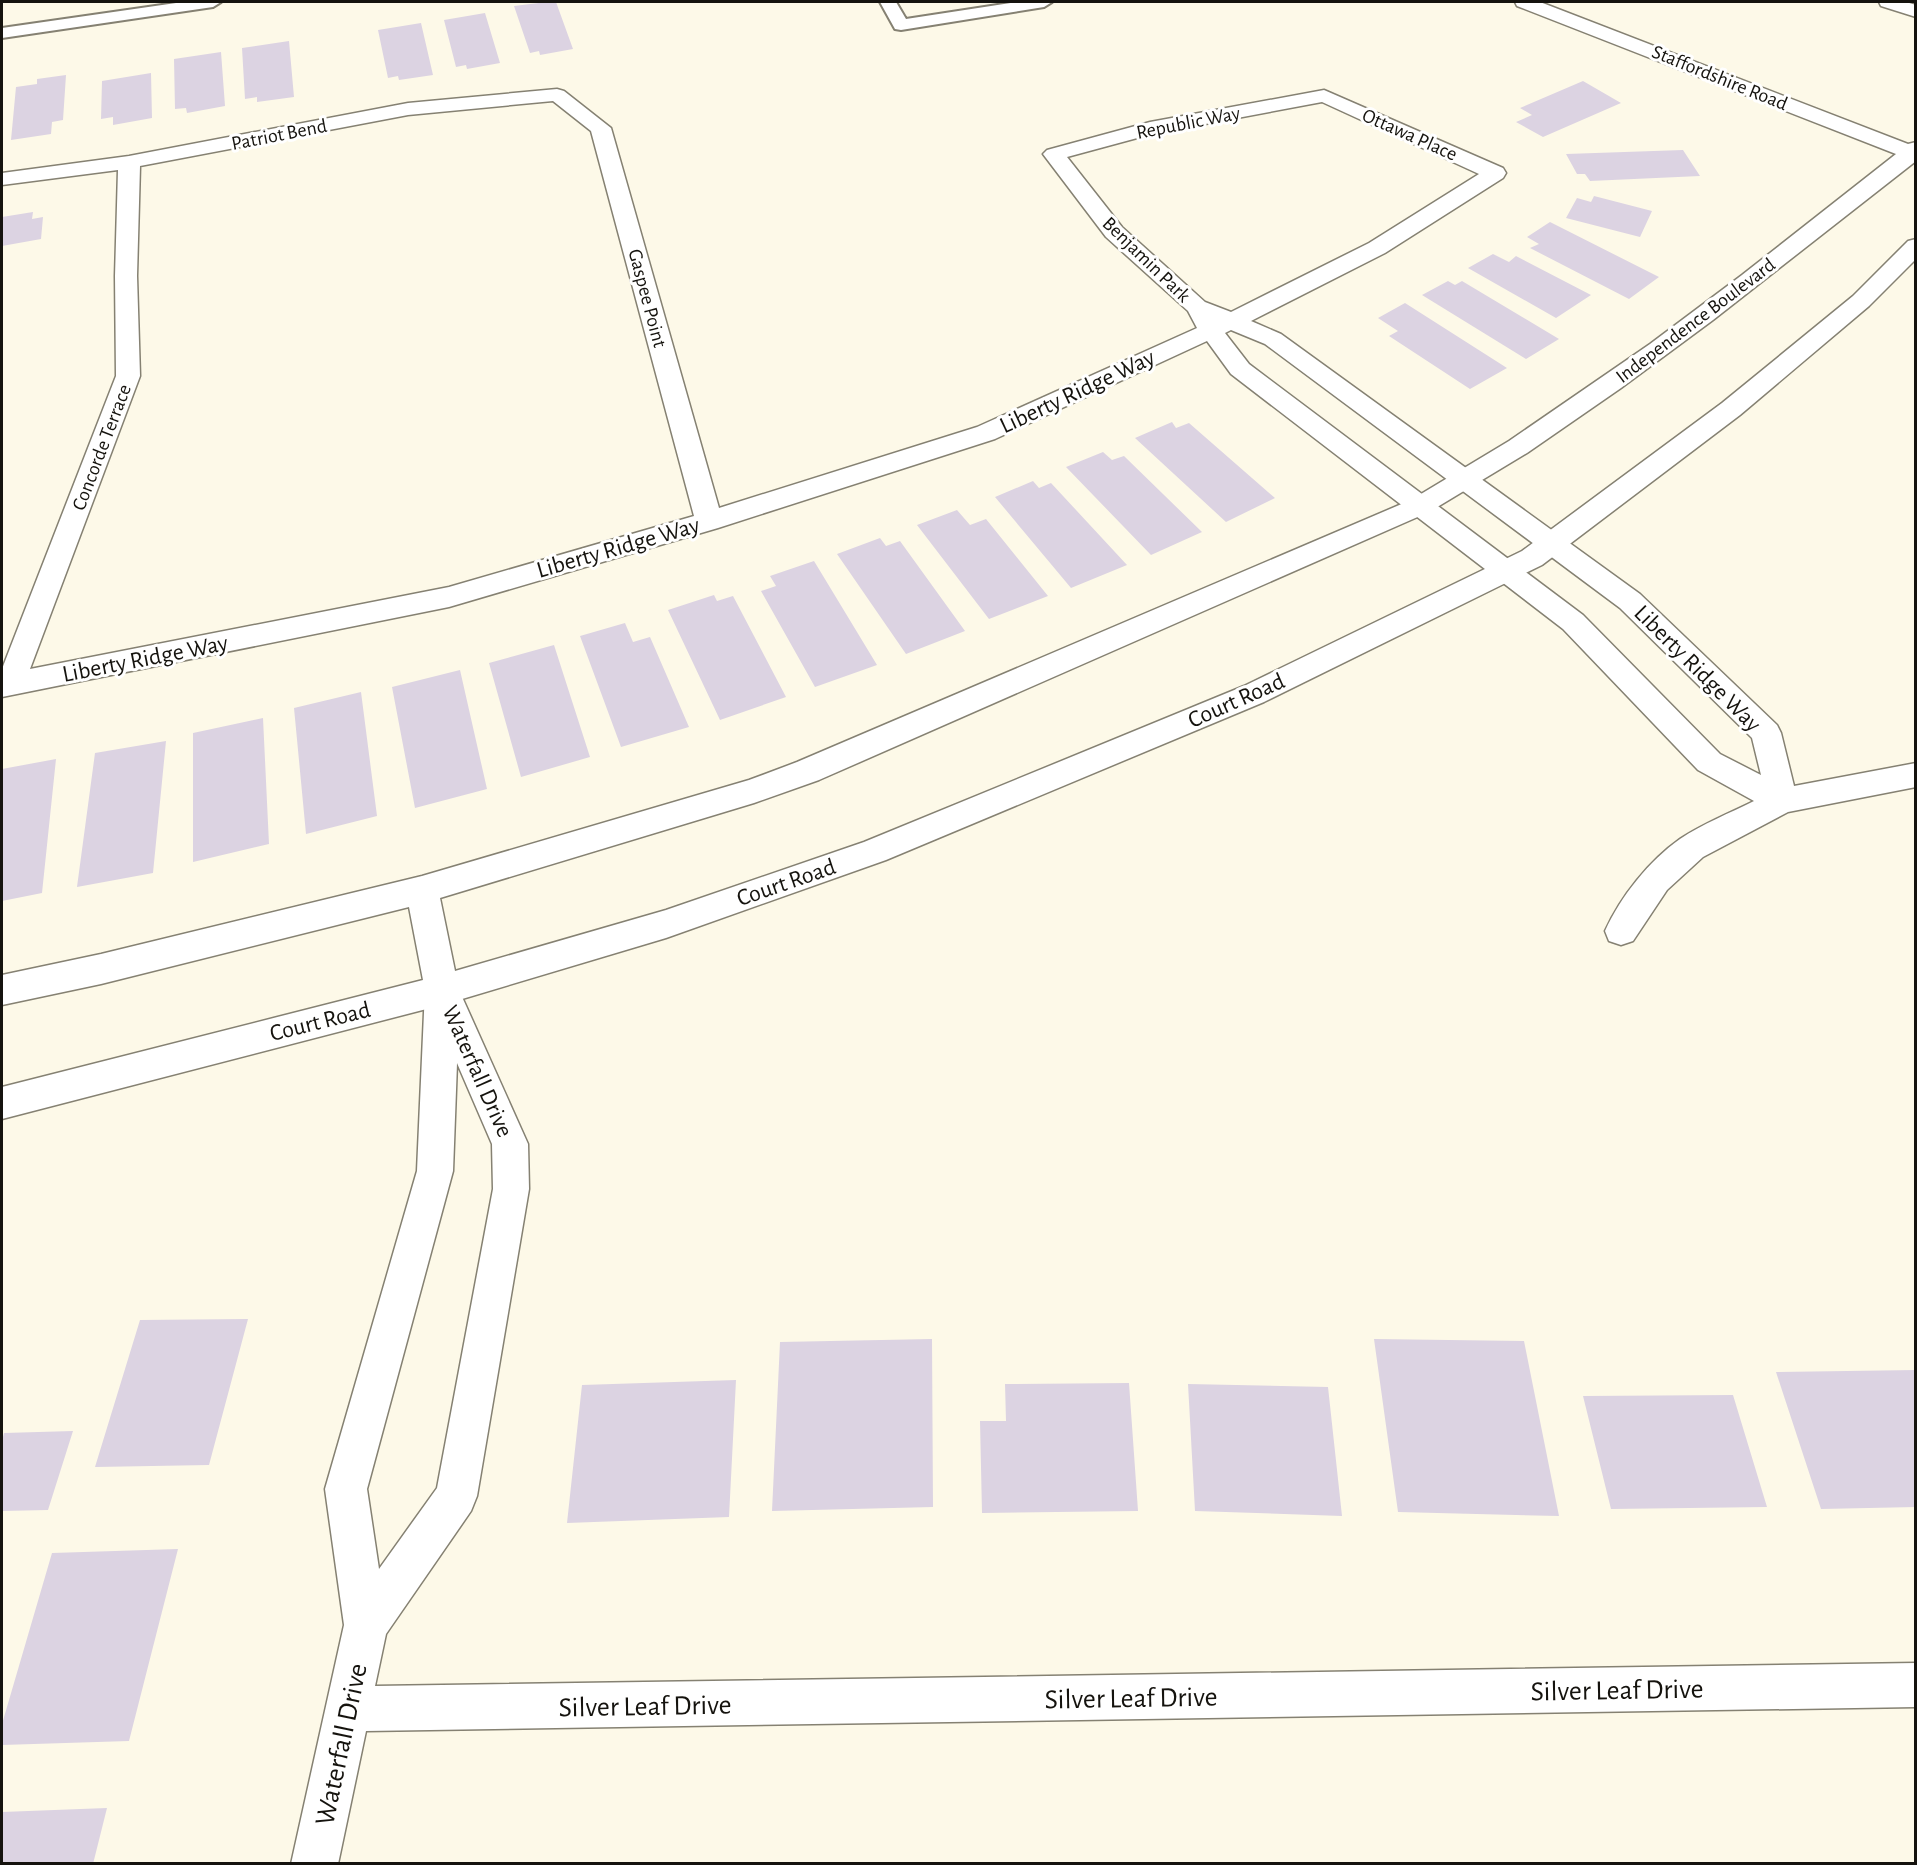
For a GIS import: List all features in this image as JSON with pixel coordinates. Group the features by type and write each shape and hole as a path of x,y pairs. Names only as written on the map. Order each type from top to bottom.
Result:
{"street":[{"name":"Staffordshire Road","path":"1524,2 1914,152"},
{"path":"1888,2 1916,11"},
{"name":"Patriot Bend","path":"2,179 129,162 408,109 557,95"},
{"name":"Gaspee Point","path":"557,95 601,128 709,521"},
{"name":"Republic Way","path":"1054,154 1150,128 1324,96"},
{"name":"Ottawa Place","path":"1324,96 1495,173"},
{"name":"Independence Boulevard","path":"1466,480 1643,362 1708,315 1914,152"},
{"name":"Benjamin Park","path":"1054,154 1114,232 1212,319"},
{"name":"Concorde Terrace","path":"6,686 128,376 126,276 129,162"},
{"name":"Liberty Ridge Way","path":"6,686 449,597 709,521 986,433 1212,319 1270,303 1377,248 1495,173"},
{"path":"1530,558 1731,409 1861,301 1916,246"},
{"name":"Liberty Ridge Way","path":"1212,319 1273,339 1466,480 1530,558 1573,622 1708,762 1782,801"},
{"name":"Liberty Ridge Way","path":"1212,319 1240,369 1420,506 1530,558 1630,601 1766,733 1782,801"},
{"path":"2,990 102,969 422,890 754,791 808,771 1420,506 1466,480"},
{"name":"Court Road","path":"2,1103 442,990 666,924 874,851 1254,694 1530,558"},
{"path":"1621,931 1656,880 1692,848 1782,801 1916,775"},
{"path":"422,890 442,990"},
{"name":"Waterfall Drive","path":"366,1625 346,1489 435,1171 442,990"},
{"name":"Waterfall Drive","path":"314,1863 366,1625 456,1496 511,1189 510,1144 442,990"},
{"name":"Silver Leaf Drive","path":"346,1709 1916,1685"}],"lane":[{"path":"2,33 213,2"},
{"path":"888,2 901,25 1044,2"}],"building":[{"path":"556,2 573,49 540,55 539,51 530,53 514,6"},
{"path":"485,13 500,63 467,69 466,65 456,67 444,20"},
{"path":"421,23 433,75 399,80 398,76 388,78 378,30"},
{"path":"289,41 294,97 257,102 257,97 245,99 242,48"},
{"path":"221,52 225,106 187,113 186,108 175,109 174,59"},
{"path":"151,73 152,118 113,125 113,117 101,119 102,81"},
{"path":"66,75 63,120 52,122 51,134 11,140 16,87 37,84 37,79"},
{"path":"1583,81 1621,103 1543,137 1516,122 1532,115 1520,108"},
{"path":"1683,150 1700,176 1590,181 1585,174 1577,174 1566,154"},
{"path":"1594,196 1652,211 1640,237 1566,218 1577,198 1591,202"},
{"path":"33,212 32,219 43,217 41,239 2,246 2,217"},
{"path":"1550,222 1659,277 1629,299 1530,248 1539,244 1527,237"},
{"path":"1493,254 1509,262 1516,256 1591,295 1556,318 1468,268"},
{"path":"1448,281 1455,285 1462,281 1559,339 1526,359 1422,295"},
{"path":"1405,303 1507,368 1470,389 1389,336 1398,331 1378,318"},
{"path":"1172,422 1176,428 1189,423 1275,498 1226,522 1135,438"},
{"path":"1103,452 1112,460 1124,456 1202,532 1151,555 1066,467"},
{"path":"1033,481 1039,488 1051,483 1127,565 1071,588 995,497"},
{"path":"957,510 970,525 986,519 1048,596 989,619 917,525"},
{"path":"880,538 886,546 900,541 965,631 906,654 837,554"},
{"path":"814,561 877,665 815,687 761,591 776,586 770,576"},
{"path":"714,595 717,601 733,596 786,697 720,720 668,610"},
{"path":"625,623 633,642 650,637 689,727 621,747 580,636"},
{"path":"554,645 590,757 521,777 489,663"},
{"path":"460,670 487,789 415,808 392,687"},
{"path":"361,692 377,816 306,834 294,708"},
{"path":"263,718 269,844 193,862 193,733"},
{"path":"166,741 153,873 77,887 95,753"},
{"path":"56,759 42,893 2,901 2,769"},
{"path":"248,1319 209,1465 95,1467 140,1320"},
{"path":"932,1339 933,1507 772,1511 780,1342"},
{"path":"1374,1339 1524,1341 1559,1516 1398,1512"},
{"path":"1916,1370 1916,1507 1821,1509 1776,1372"},
{"path":"736,1380 729,1517 567,1523 582,1385"},
{"path":"1129,1383 1138,1511 982,1513 980,1421 1006,1421 1005,1384"},
{"path":"1188,1384 1328,1387 1342,1516 1195,1511"},
{"path":"1733,1395 1767,1507 1611,1509 1583,1396"},
{"path":"73,1431 48,1510 2,1511 4,1433"},
{"path":"178,1549 129,1741 2,1745 2,1724 52,1553"},
{"path":"107,1808 93,1864 2,1864 2,1812"}]}
